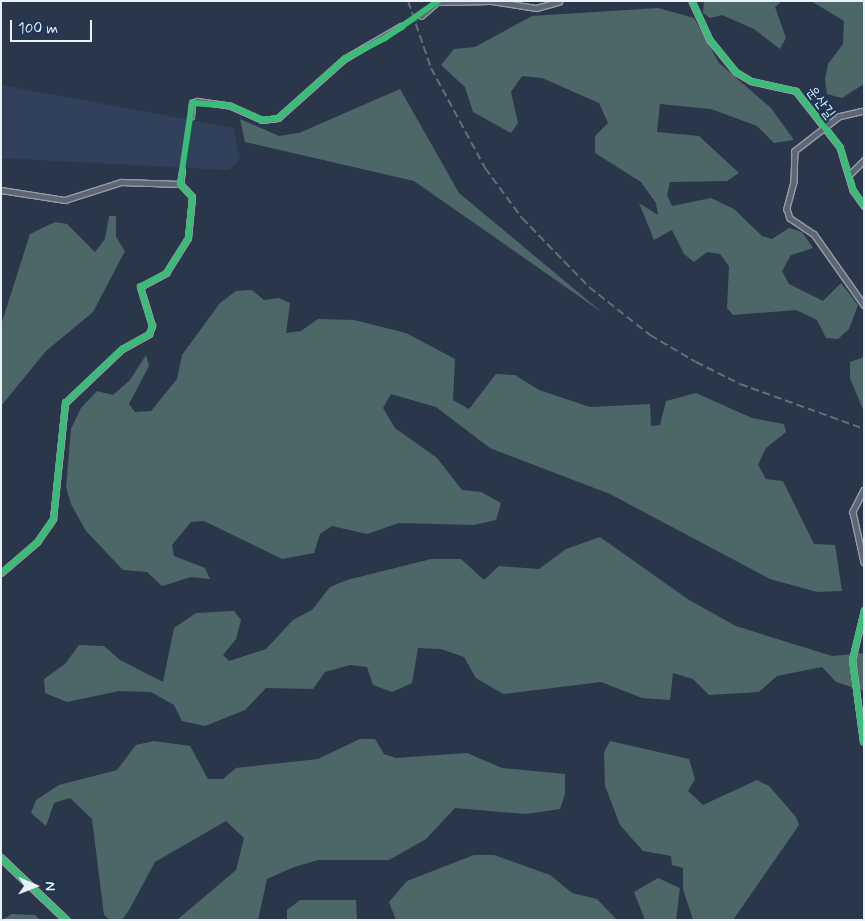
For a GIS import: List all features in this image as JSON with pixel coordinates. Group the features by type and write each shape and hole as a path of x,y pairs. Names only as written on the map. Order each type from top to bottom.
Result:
{"street":[{"path":"421,16 438,2 490,1 536,8 559,2"},
{"name":"운산길","path":"692,1 710,40 736,72 751,81 796,91 843,152 864,206"},
{"path":"191,117 192,103 197,101 231,106 262,120 278,118 344,59 401,26"},
{"path":"864,111 846,114 823,128 793,156 795,178 788,214 814,234 864,306"},
{"path":"850,174 864,160"},
{"path":"180,184 182,171"},
{"path":"1,190 65,200 121,182 180,184 192,197 188,238 166,273 140,287 152,326 149,334 122,350 65,403 53,519 37,542 1,574"},
{"path":"864,490 853,512 864,562"},
{"path":"863,742 852,660 864,610"},
{"path":"1,858 66,920"}],"shaded area":[{"path":"1,85 233,128 240,159 229,170 1,158"}],"green space":[{"path":"704,1 782,1 775,7 786,38 780,49 754,29 722,15 710,18 703,13"},
{"path":"811,1 864,1 864,84 842,98 827,94 825,79 828,64 843,44 844,21"},
{"path":"658,8 694,18 719,63 771,108 794,140 774,143 757,126 711,109 660,104 657,132 699,136 739,173 727,181 670,182 667,195 672,206 711,198 734,209 762,236 772,239 789,228 802,232 813,248 791,255 782,271 789,284 823,301 841,283 858,305 849,329 838,339 826,338 817,320 796,310 733,315 727,308 729,266 720,254 707,252 694,262 684,254 672,230 654,240 639,203 658,215 656,203 641,182 595,153 595,136 608,123 599,103 542,78 522,76 511,92 518,123 511,133 473,112 465,87 441,65 454,49 475,47 532,16"},
{"path":"400,89 459,193 603,313 414,181 245,142 240,119 279,136 299,133"},
{"path":"109,216 116,216 116,237 125,251 93,312 46,351 1,406 1,325 30,234 55,222 67,224 95,252 105,239"},
{"path":"252,290 264,300 279,298 290,303 286,333 301,331 318,319 354,320 406,333 455,359 453,400 469,409 496,374 515,375 539,390 590,407 650,404 651,426 660,425 666,401 696,393 752,418 784,424 786,432 766,448 758,465 766,479 783,481 814,544 835,545 842,591 817,592 770,579 610,494 490,448 436,407 391,394 383,408 395,428 437,458 462,490 481,492 501,503 496,520 474,525 399,523 367,534 332,526 320,534 314,553 282,559 204,521 191,522 172,545 174,556 205,568 210,579 191,577 162,586 147,572 123,570 86,531 71,504 66,487 71,429 81,408 97,391 113,395 130,380 146,355 149,366 129,404 135,412 151,411 177,379 182,355 220,303 236,291"},
{"path":"864,357 864,412 850,378 850,362"},
{"path":"600,537 689,600 736,626 832,656 864,653 864,691 836,682 822,667 777,676 759,692 709,695 693,679 673,673 670,700 642,698 601,682 503,694 476,678 464,657 441,649 418,648 412,683 392,692 373,685 367,667 350,665 325,672 313,689 266,688 245,710 205,726 182,721 174,705 151,692 119,691 67,702 45,693 44,679 65,664 79,645 104,646 120,660 163,682 174,628 196,613 234,611 241,620 236,639 223,655 229,661 266,649 293,620 312,610 330,587 347,580 431,559 461,559 484,580 499,566 539,569 566,549"},
{"path":"360,739 375,739 384,754 396,758 467,753 502,768 565,774 565,794 560,809 526,814 455,808 426,839 389,860 318,860 294,867 267,879 258,920 177,920 236,870 244,838 226,821 155,862 122,920 110,920 104,915 92,819 70,798 54,803 46,826 31,813 36,800 59,785 117,770 136,745 154,741 190,746 208,779 223,779 236,768 318,759"},
{"path":"610,741 689,759 695,779 688,791 703,805 757,780 769,786 796,817 799,825 733,920 693,920 683,889 683,868 672,865 671,856 643,851 620,825 605,786 604,752"},
{"path":"474,855 494,855 550,875 572,893 597,899 617,920 396,920 389,902 407,881"},
{"path":"658,878 680,888 676,920 645,920 634,892"},
{"path":"300,900 356,900 357,920 287,920 287,910"},
{"path":"12,914 35,915 40,920 2,920"}],"tunnel":[{"path":"401,26 421,16"},
{"path":"182,171 191,117"}],"railway":[{"path":"408,1 431,68 485,168 522,218 589,287 650,335 696,362 740,384 864,429"}],"cycle path":[{"path":"1,573 37,542 53,519 65,403 122,349 149,334 152,326 140,287 166,273 188,238 192,197 180,184 192,103 231,106 262,120 278,118 344,59 385,38 438,1"},
{"path":"692,1 710,40 736,72 751,81 796,91 840,147 853,190 864,206"},
{"path":"863,742 852,660 864,610"},
{"path":"1,858 66,920"}]}
